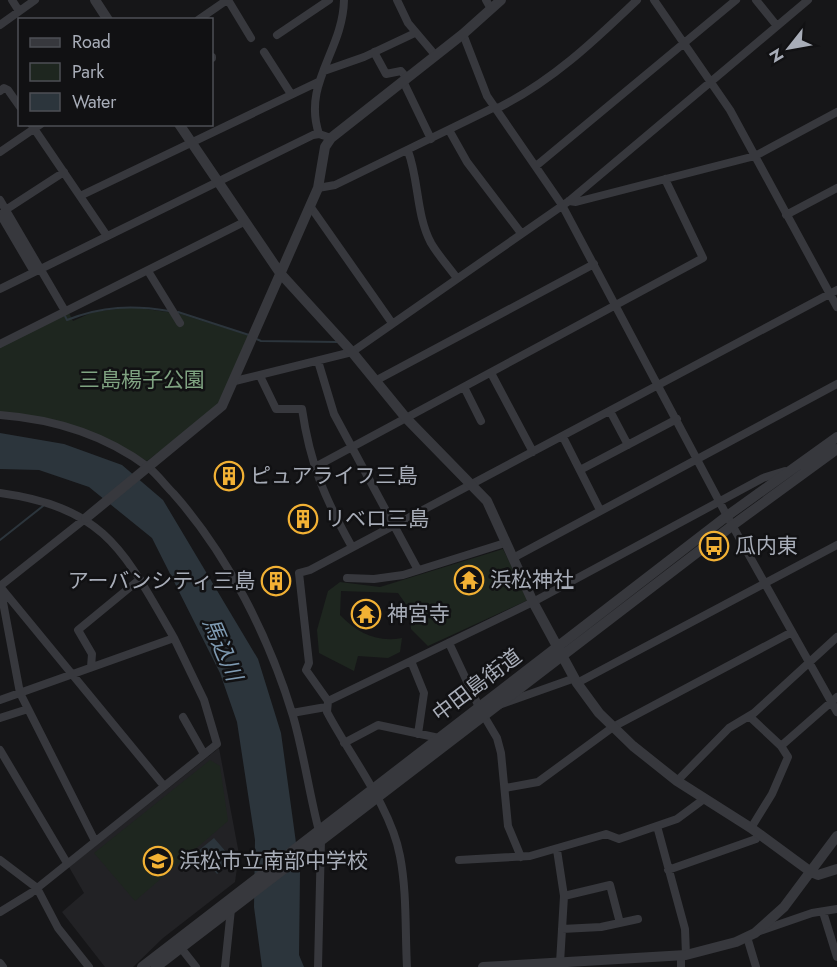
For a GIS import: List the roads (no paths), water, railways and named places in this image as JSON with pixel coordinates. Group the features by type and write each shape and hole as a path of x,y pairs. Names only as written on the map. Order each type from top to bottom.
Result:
{"street":[{"path":"12,0 20,11"},
{"path":"0,26 35,0"},
{"path":"95,0 107,18"},
{"path":"201,18 227,0 251,38"},
{"path":"277,34 329,0"},
{"path":"319,134 314,120 314,96 318,82 332,56 344,0"},
{"path":"397,0 415,33 436,56"},
{"path":"0,586 216,413 236,381 318,188 325,147 331,138 463,34 488,5 501,0"},
{"path":"318,188 335,185 523,96 587,49 637,0"},
{"path":"654,0 730,110 786,215 833,291 837,307"},
{"path":"536,166 735,0"},
{"path":"756,0 777,26"},
{"path":"236,381 352,352 456,277 566,203 808,0"},
{"path":"324,71 415,33"},
{"path":"463,34 487,96 536,166 566,203 594,264 676,419 808,663 834,699 837,712"},
{"path":"264,52 291,94"},
{"path":"374,52 386,74 401,71 431,139"},
{"path":"80,196 318,82"},
{"path":"0,91 4,88 8,90 18,104"},
{"path":"566,203 755,156 837,112"},
{"path":"0,152 36,126 107,236"},
{"path":"180,126 280,273 352,352 406,418 486,501 534,602 587,699 612,727 676,781 754,831 811,872 819,875 837,869"},
{"path":"449,130 467,162 521,233"},
{"path":"0,289 319,134 331,138"},
{"path":"408,151 414,167 427,232 431,242 456,277"},
{"path":"4,211 64,172"},
{"path":"315,467 703,258 665,179"},
{"path":"786,215 837,188"},
{"path":"0,200 38,270 65,310"},
{"path":"310,206 392,323"},
{"path":"0,344 244,222"},
{"path":"375,381 594,264"},
{"path":"148,271 180,323"},
{"path":"407,967 400,856 392,830 374,794 344,743 327,704 306,670 309,663 299,573 310,570 562,437 833,291"},
{"path":"318,361 334,414 418,570"},
{"path":"491,373 533,452"},
{"path":"260,376 276,409 302,409 324,496 351,548"},
{"path":"513,558 837,384"},
{"path":"464,387 482,421"},
{"path":"610,411 628,444"},
{"path":"0,415 36,418 86,433 148,469 199,523 232,579 270,654 292,713 306,761 317,838 318,967"},
{"path":"580,470 676,419"},
{"path":"562,437 600,510"},
{"name":"中田島街道","path":"142,967 317,838 560,652 793,469 837,438"},
{"name":"中田島街道","path":"730,520 837,449"},
{"path":"292,713 327,704 534,602 763,478 793,469"},
{"path":"0,493 38,499 89,516 125,557 174,639 204,700 217,744 36,888 0,912"},
{"path":"347,578 374,579 418,570 505,543"},
{"path":"499,705 576,681 837,545"},
{"path":"91,667 92,654 78,630 140,579"},
{"path":"0,586 164,786"},
{"path":"0,586 20,693 95,841"},
{"path":"505,788 538,782 612,727 792,632"},
{"path":"676,781 729,728 749,716 837,637"},
{"path":"0,700 174,639"},
{"path":"449,643 499,746 508,826 521,857"},
{"name":"中田島街道","path":"374,794 439,738 481,712 499,705 560,652"},
{"path":"411,661 424,693 418,734"},
{"path":"781,747 834,699"},
{"path":"0,718 28,709"},
{"path":"668,870 756,839 754,831 788,757 781,747 749,716"},
{"path":"183,717 204,754"},
{"path":"344,743 378,726 439,738"},
{"path":"0,750 67,863"},
{"path":"459,860 521,857 557,850 606,834 619,839 677,819 704,799"},
{"path":"657,826 685,929 683,959"},
{"path":"751,935 784,908 837,836"},
{"path":"557,850 564,896 560,963"},
{"path":"0,860 36,888 58,928 89,967"},
{"path":"564,896 610,885 620,923"},
{"name":"中田島街道","path":"156,967 231,909 245,892"},
{"path":"225,967 231,909"},
{"path":"483,967 683,959 812,913 837,909"},
{"path":"823,912 837,957"},
{"path":"562,929 601,927 638,919"},
{"path":"751,935 756,967"},
{"path":"181,948 196,967"},
{"path":"0,963 3,967"}],"water":[{"name":"馬込川","path":"0,433 64,444 122,465 163,500 258,659 281,733 300,872 299,955 304,967 262,967 254,907 255,840 237,722 220,673 152,538 89,487 39,470 0,469"},
{"path":"214,838 234,861 217,874 198,851"}],"waterway":[{"path":"65,316 67,320 105,309 118,308 169,311"},
{"path":"178,312 249,335"},
{"path":"254,338 261,341 338,342"},
{"path":"0,540 43,506"}],"place":[{"name":"ピュアライフ三島","path":"229,476"},
{"name":"リベロ三島","path":"303,519"},
{"name":"瓜内東","path":"714,546"},
{"name":"浜松神社","path":"469,580"},
{"name":"アーバンシティ三島","path":"276,581"},
{"name":"神宮寺","path":"366,614"},
{"name":"浜松市立南部中学校","path":"158,861"}],"park label":[{"name":"三島楊子公園","path":"142,380"}]}
